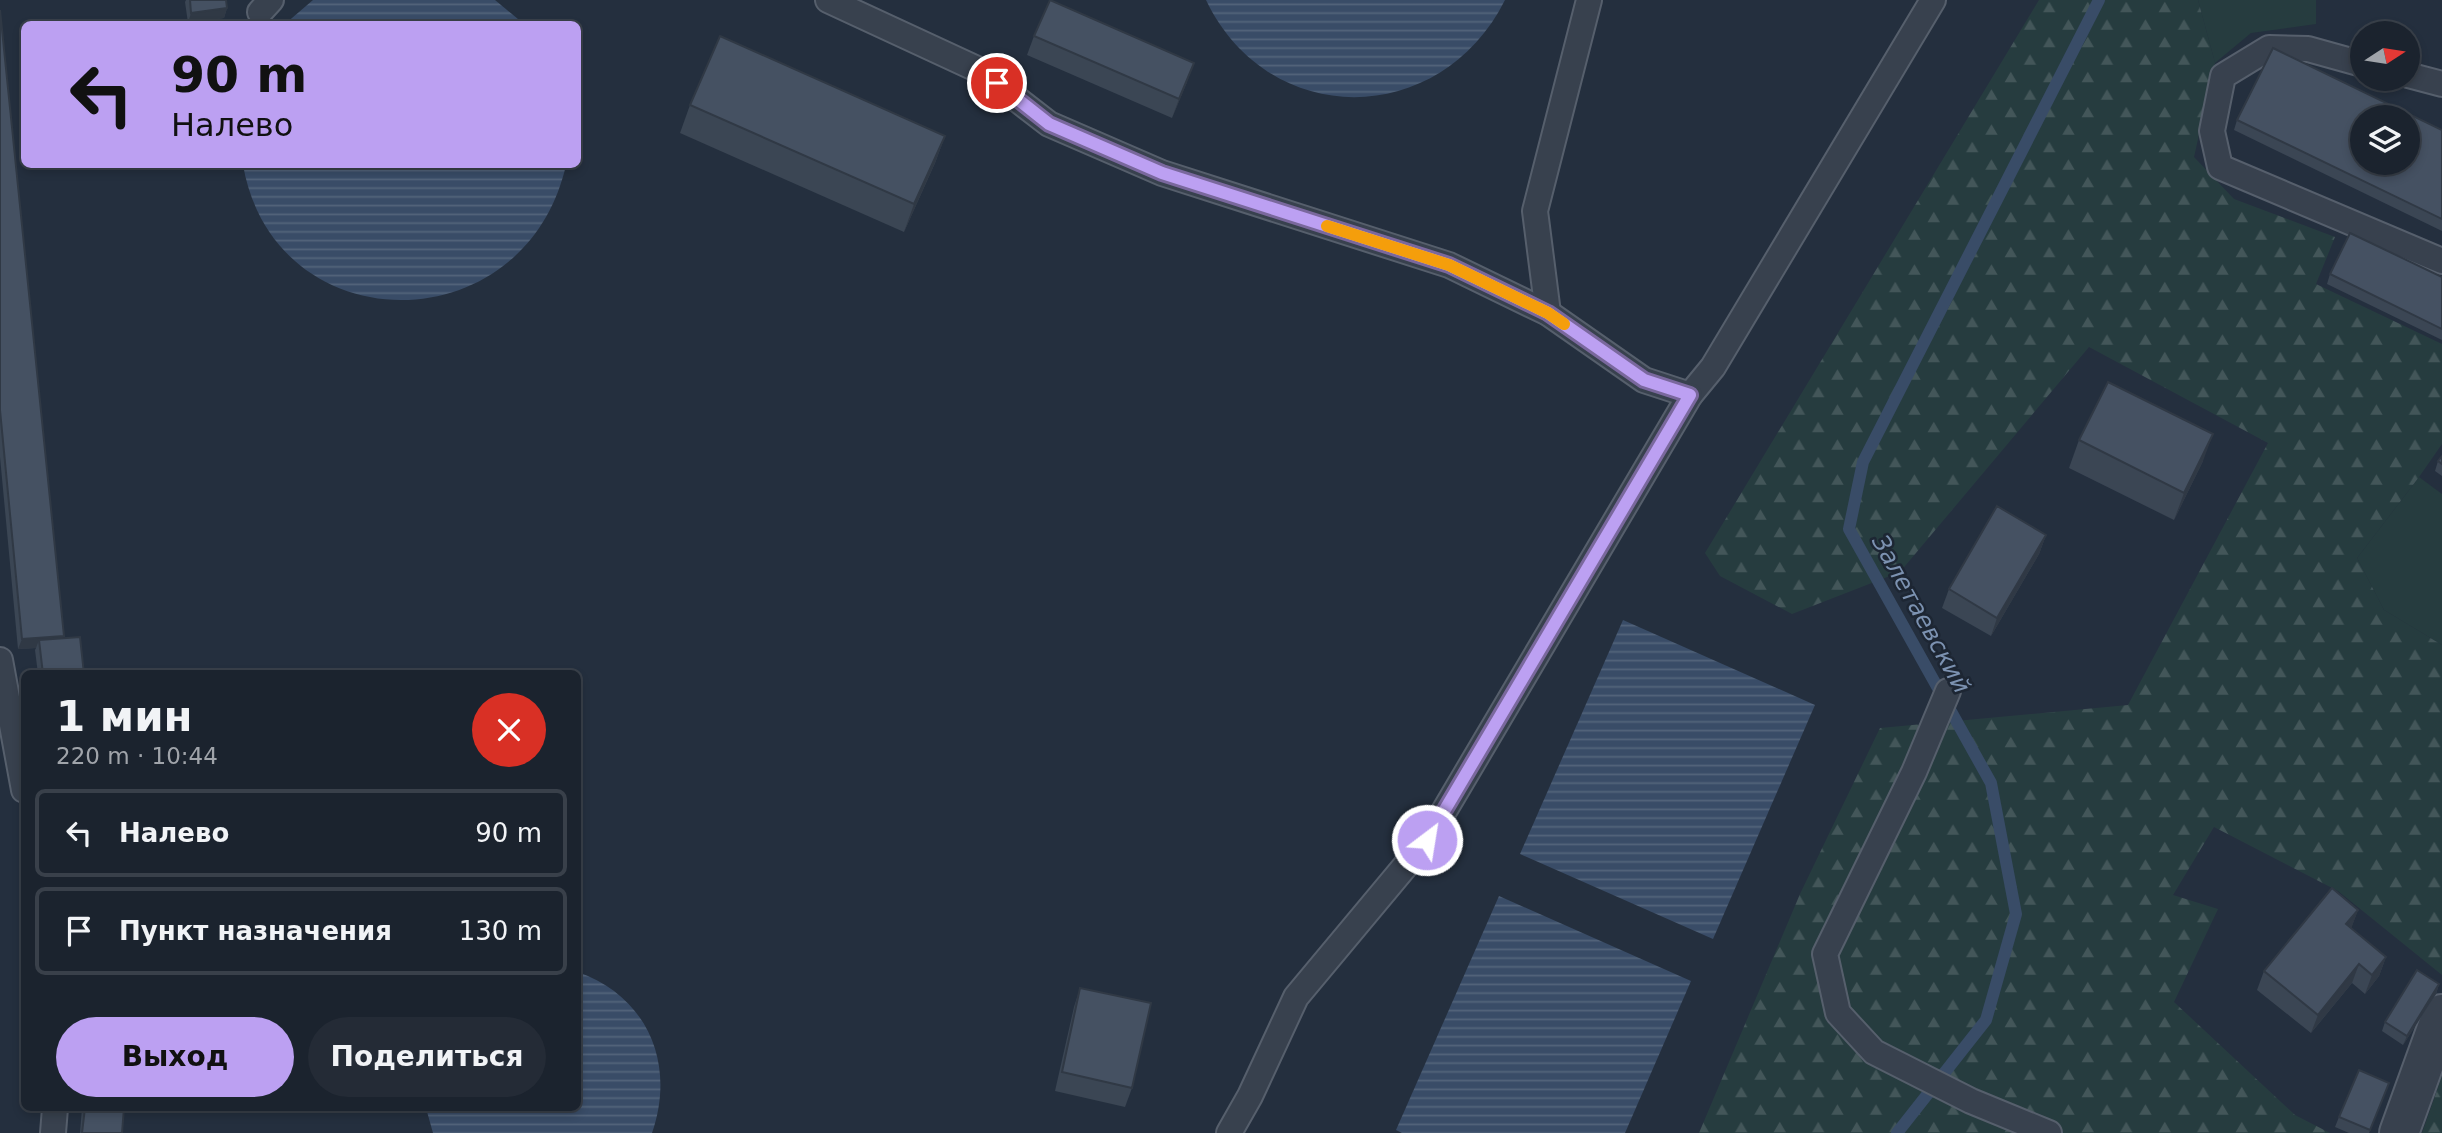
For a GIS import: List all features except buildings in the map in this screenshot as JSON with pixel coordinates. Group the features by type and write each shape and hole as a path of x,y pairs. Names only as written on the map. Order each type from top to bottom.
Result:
{"street":[{"path":"2399,1133 2442,1014"}],"lane":[{"path":"828,0 979,70 1049,124 1162,173 1449,265 1548,313 1644,380 1690,395"},
{"path":"1548,313 1535,211 1589,0"},
{"path":"1229,1133 1250,1096 1296,996 1427,840 1690,395 1713,367 1933,0"},
{"path":"2350,61 2308,49 2269,48 2223,76 2212,131 2220,167 2442,261"},
{"path":"2420,78 2442,84"},
{"path":"0,660 21,774"},
{"path":"1948,691 1914,772 1825,954 1838,1013 1874,1052 1971,1101 2049,1133"},
{"path":"53,1133 55,1111"}],"green space":[{"path":"2039,0 2198,0 2215,63 2194,157 2234,199 2335,237 2316,284 2442,344 2442,444 2357,558 2384,610 2442,645 2442,975 2338,891 2214,827 2173,895 2218,909 2174,1002 2295,1115 2330,1133 1699,1133 1800,894 1880,728 2128,705 2268,443 2089,347 1900,572 1792,614 1720,576 1705,553"},
{"path":"2198,0 2316,0 2316,24 2251,33 2215,63"},
{"path":"2419,477 2442,494 2442,645 2384,610 2357,558"},
{"path":"2442,1076 2442,1133 2422,1133"}],"water":[{"path":"313,0 495,0 520,21 288,21"},
{"path":"1206,0 1505,0 1476,42 1440,72 1399,91 1355,97 1311,91 1270,73 1234,43"},
{"path":"244,168 565,168 542,224 503,266 454,292 401,300 348,292 301,266 264,224"},
{"path":"1623,620 1815,705 1713,939 1520,854"},
{"path":"1499,896 1691,981 1625,1133 1402,1133 1396,1130"},
{"path":"581,973 602,983 622,998 639,1016 650,1036 658,1058 660,1082 659,1107 652,1133 433,1133 427,1111 581,1111"}],"waterway":[{"name":"Залетаевский","path":"1897,1133 1986,1020 2016,914 1991,783 1849,529 1863,462 2099,0"}],"slow traffic":[{"path":"1327,226 1449,265 1548,313 1564,324"}],"route":[{"path":"997,83 1049,124 1162,173 1449,265 1548,313 1644,380 1690,395 1427,840"}]}
